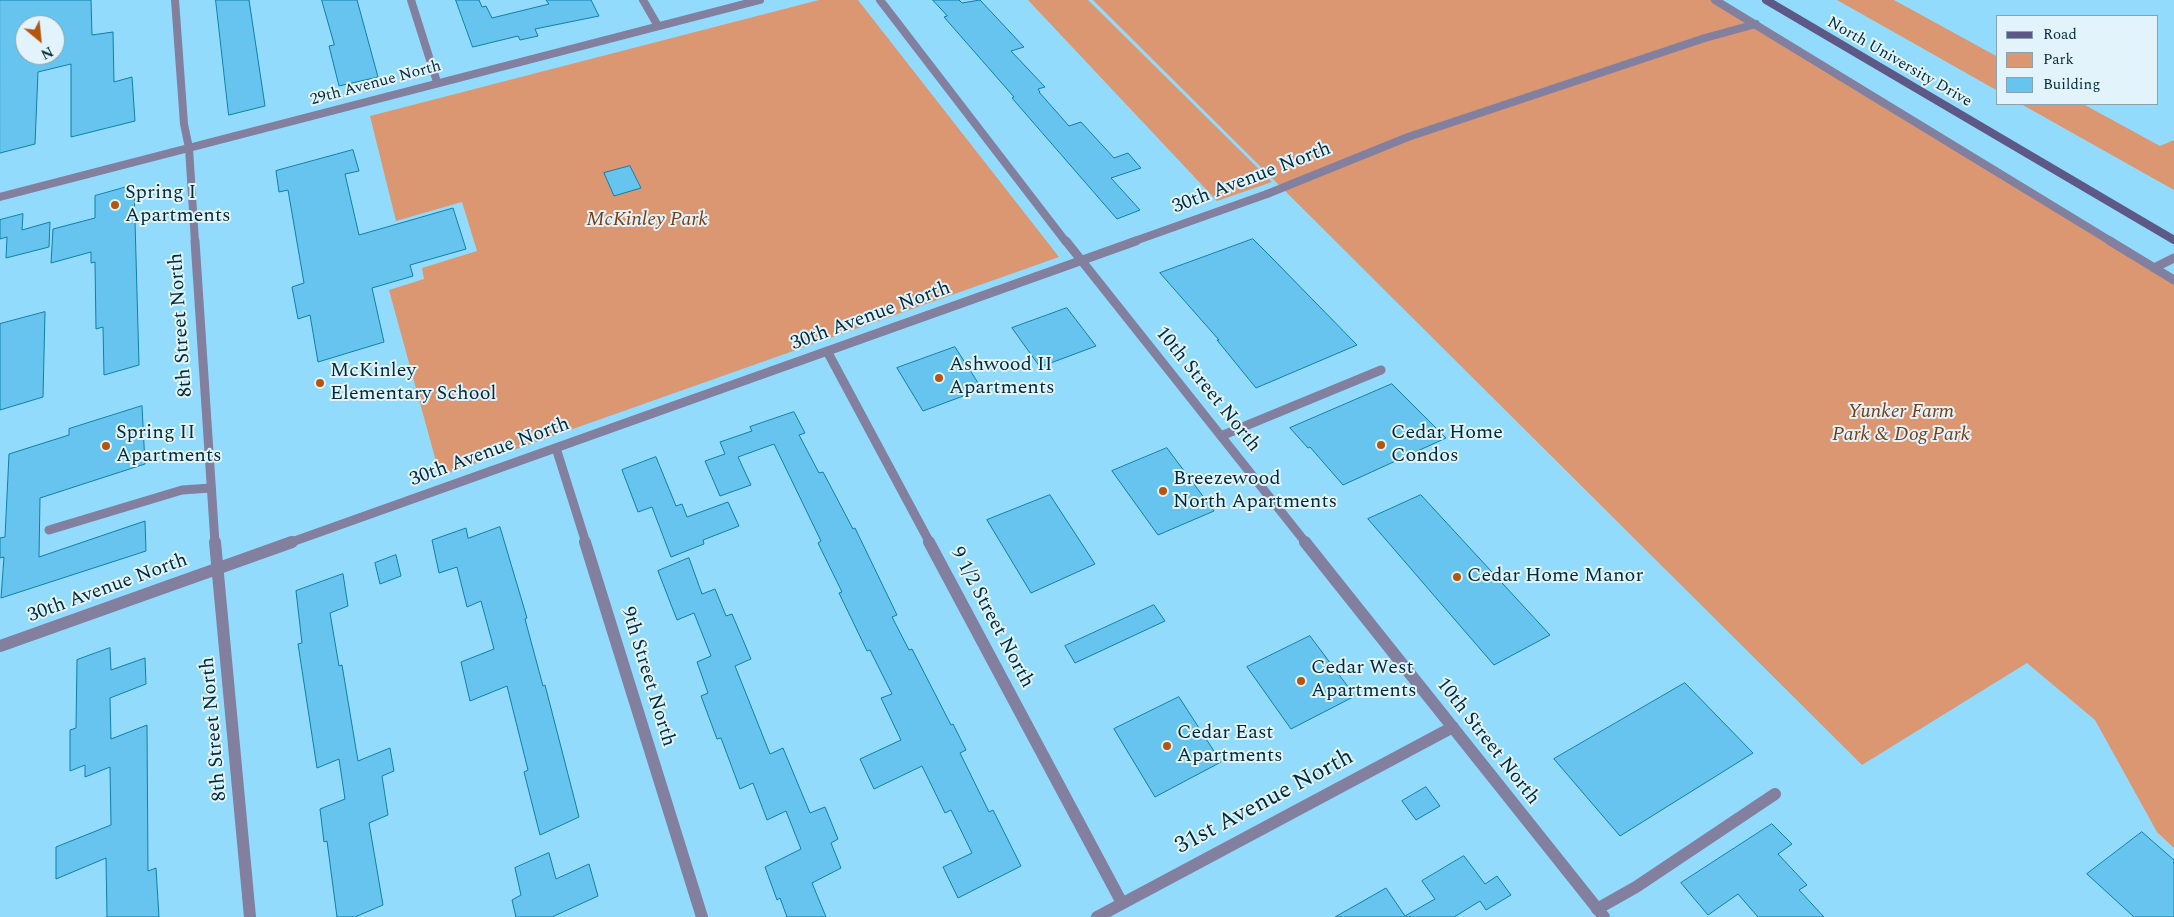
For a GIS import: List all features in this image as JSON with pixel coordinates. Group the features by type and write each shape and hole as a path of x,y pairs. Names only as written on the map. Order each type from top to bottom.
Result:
{"main road":[{"name":"North University Drive","path":"1766,0 2174,240"}],"street":[{"name":"8th Street North","path":"175,0 184,124 189,148 217,568 250,917"},
{"path":"411,0 437,82"},
{"path":"644,0 658,26"},
{"name":"29th Avenue North","path":"0,197 437,82 760,0"},
{"name":"10th Street North","path":"880,0 1081,261 1601,913"},
{"path":"1715,0 2174,280"},
{"name":"30th Avenue North","path":"0,646 1268,194 1408,137 1705,38 1756,24"},
{"path":"2154,268 2174,258"},
{"name":"9 1/2 Street North","path":"827,351 1122,903"},
{"path":"1221,436 1381,370"},
{"name":"9th Street North","path":"556,448 702,917"},
{"path":"49,530 182,490 211,488"},
{"name":"31st Avenue North","path":"1097,917 1453,727"},
{"path":"1601,913 1636,886 1775,794"}],"green space":[{"name":"McKinley Park","path":"819,0 858,0 1059,257 440,476 389,290 424,279 422,268 477,251 462,202 396,221 370,116"},
{"path":"1028,0 1088,0 1272,182 1217,201"},
{"name":"Yunker Farm Park & Dog Park","path":"1093,0 1719,0 2174,276 2174,848 2157,832 2095,720 2027,663 1862,765"},
{"path":"1837,0 1894,0 1996,56 1996,90"},
{"path":"2023,105 2085,105 2160,146 2174,140 2174,190"}],"building":[{"path":"0,0 91,0 92,35 113,32 114,82 132,77 135,121 71,137 71,64 38,72 35,144 0,153"},
{"path":"216,0 249,0 265,106 229,115"},
{"path":"322,0 357,0 378,77 339,86 329,46 334,45"},
{"path":"456,0 479,0 482,7 486,6 492,18 549,4 546,0 591,0 599,16 535,29 538,36 520,40 518,36 473,47"},
{"path":"933,0 959,0 962,3 980,0 1024,47 1011,51 1045,87 1038,89 1039,92 1069,126 1081,122 1114,158 1128,153 1141,168 1111,178 1140,210 1117,219 1012,98 1014,97 944,17 947,16"},
{"path":"353,150 359,171 345,174 359,235 453,208 466,249 410,265 413,276 372,288 384,342 318,362 310,315 298,319 292,287 304,283 288,190 279,192 276,171"},
{"path":"630,166 641,188 614,196 604,173"},
{"path":"134,185 139,365 104,375 103,327 96,329 95,262 91,263 91,252 51,263 53,229 95,218 95,196"},
{"path":"23,214 22,230 50,222 49,247 6,258 7,237 0,239 0,220"},
{"path":"1253,239 1357,345 1256,388 1217,340 1219,340 1160,273"},
{"path":"1067,308 1096,346 1040,367 1012,328"},
{"path":"45,312 43,397 0,410 0,324"},
{"name":"Ashwood II Apartments","path":"955,347 982,389 923,411 897,368"},
{"path":"1392,384 1446,438 1343,485 1310,447 1308,448 1290,428"},
{"path":"142,406 145,464 40,498 39,557 145,521 146,551 1,598 4,557 0,558 0,538 5,537 9,454 69,435 69,429"},
{"path":"794,412 805,433 799,435 819,473 823,472 853,529 855,528 897,615 892,617 909,650 912,649 951,725 953,724 966,750 960,753 989,812 993,810 1021,866 958,898 943,867 972,853 951,810 945,813 922,766 874,789 860,759 901,740 881,698 892,694 870,650 867,651 839,593 842,592 818,543 821,541 774,444 738,457 751,485 720,496 705,461 725,454 720,442 752,431 750,427"},
{"name":"Breezewood North Apartments","path":"1167,448 1214,511 1158,535 1112,471"},
{"path":"656,457 676,506 682,504 687,517 728,502 739,526 703,540 704,544 671,557 652,507 638,512 622,470"},
{"path":"1050,495 1095,564 1031,593 987,520"},
{"name":"Cedar Home Manor","path":"1421,495 1550,635 1494,665 1368,519"},
{"path":"500,527 527,618 525,619 543,686 545,685 579,817 540,835 524,772 528,770 507,686 470,701 461,662 494,649 481,601 467,607 457,567 439,573 432,540 466,528 468,538"},
{"path":"396,555 401,576 380,584 375,563"},
{"path":"689,558 702,594 715,589 726,616 732,614 751,659 735,666 770,754 783,748 810,813 825,807 838,839 831,843 841,868 812,883 826,917 787,917 780,898 777,900 765,867 801,849 786,811 767,820 753,783 740,789 721,738 717,739 701,696 708,693 697,662 711,656 694,613 677,620 658,571"},
{"path":"343,574 348,606 330,613 339,666 342,665 358,761 390,748 394,771 382,776 388,815 369,823 383,905 355,917 337,917 327,841 324,842 320,809 345,799 339,759 317,768 298,644 302,643 296,591"},
{"path":"1154,605 1165,621 1075,663 1065,646"},
{"name":"Cedar West Apartments","path":"1310,636 1355,696 1291,729 1247,667"},
{"path":"110,648 111,670 145,658 146,684 110,698 111,739 147,725 148,871 156,868 159,917 107,917 106,858 56,879 56,847 111,825 110,767 85,777 85,765 70,771 70,730 76,728 77,660"},
{"path":"1685,683 1753,753 1620,836 1554,759"},
{"name":"Cedar East Apartments","path":"1179,697 1221,762 1155,797 1114,729"},
{"path":"1426,787 1440,806 1416,820 1402,801"},
{"path":"1772,824 1792,844 1778,854 1807,885 1799,890 1824,917 1758,917 1738,894 1708,915 1681,883"},
{"path":"2142,832 2174,860 2174,917 2134,917 2087,874"},
{"path":"549,853 556,879 589,864 598,896 552,917 516,917 512,900 521,895 515,868"},
{"path":"1464,856 1485,884 1497,876 1511,895 1486,910 1480,901 1454,917 1335,917 1386,888 1405,916 1435,899 1422,881"}],"place":[{"name":"Spring I Apartments","path":"115,205"},
{"name":"Ashwood II Apartments","path":"939,378"},
{"name":"McKinley Elementary School","path":"320,383"},
{"name":"Cedar Home Condos","path":"1381,445"},
{"name":"Spring II Apartments","path":"106,446"},
{"name":"Breezewood North Apartments","path":"1163,491"},
{"name":"Cedar Home Manor","path":"1457,577"},
{"name":"Cedar West Apartments","path":"1301,681"},
{"name":"Cedar East Apartments","path":"1167,746"}]}
